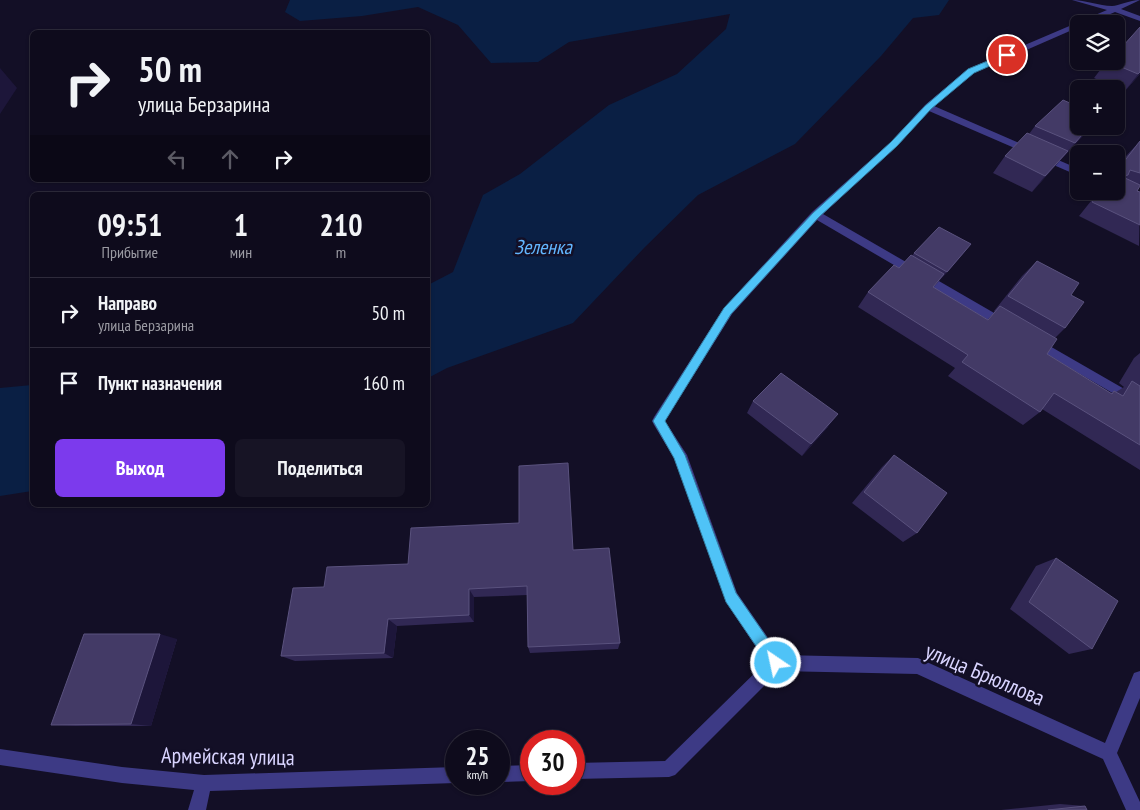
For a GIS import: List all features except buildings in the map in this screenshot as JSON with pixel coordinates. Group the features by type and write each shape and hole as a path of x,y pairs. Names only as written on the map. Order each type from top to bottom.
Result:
{"street":[{"path":"1076,0 1114,9 1140,19"},
{"path":"1100,15 1136,0"},
{"path":"585,772 669,769 776,663 731,597 680,455 658,421 728,311 816,215 894,144 928,107 971,71 1070,28"},
{"path":"928,107 1070,168"},
{"path":"816,215 1140,404"},
{"name":"улица Брюллова","path":"776,663 918,666 1109,753"},
{"path":"1135,810 1109,753 1140,679"},
{"name":"Армейская улица","path":"0,757 122,776 204,783 445,775"},
{"path":"197,810 204,783"}],"water":[{"name":"Зеленка","path":"290,0 949,0 939,15 913,18 881,56 795,144 698,195 644,248 573,323 447,368 430,377 430,284 453,272 483,195 520,174 609,105 677,74 726,29 730,14 569,42 538,62 491,63 458,25 418,7 362,16 300,21 285,12"},
{"path":"30,385 30,491 0,496 0,388"}],"route":[{"path":"776,663 731,597 680,455 658,421 728,311 816,215 894,144 928,107 971,71 1007,55"}]}
